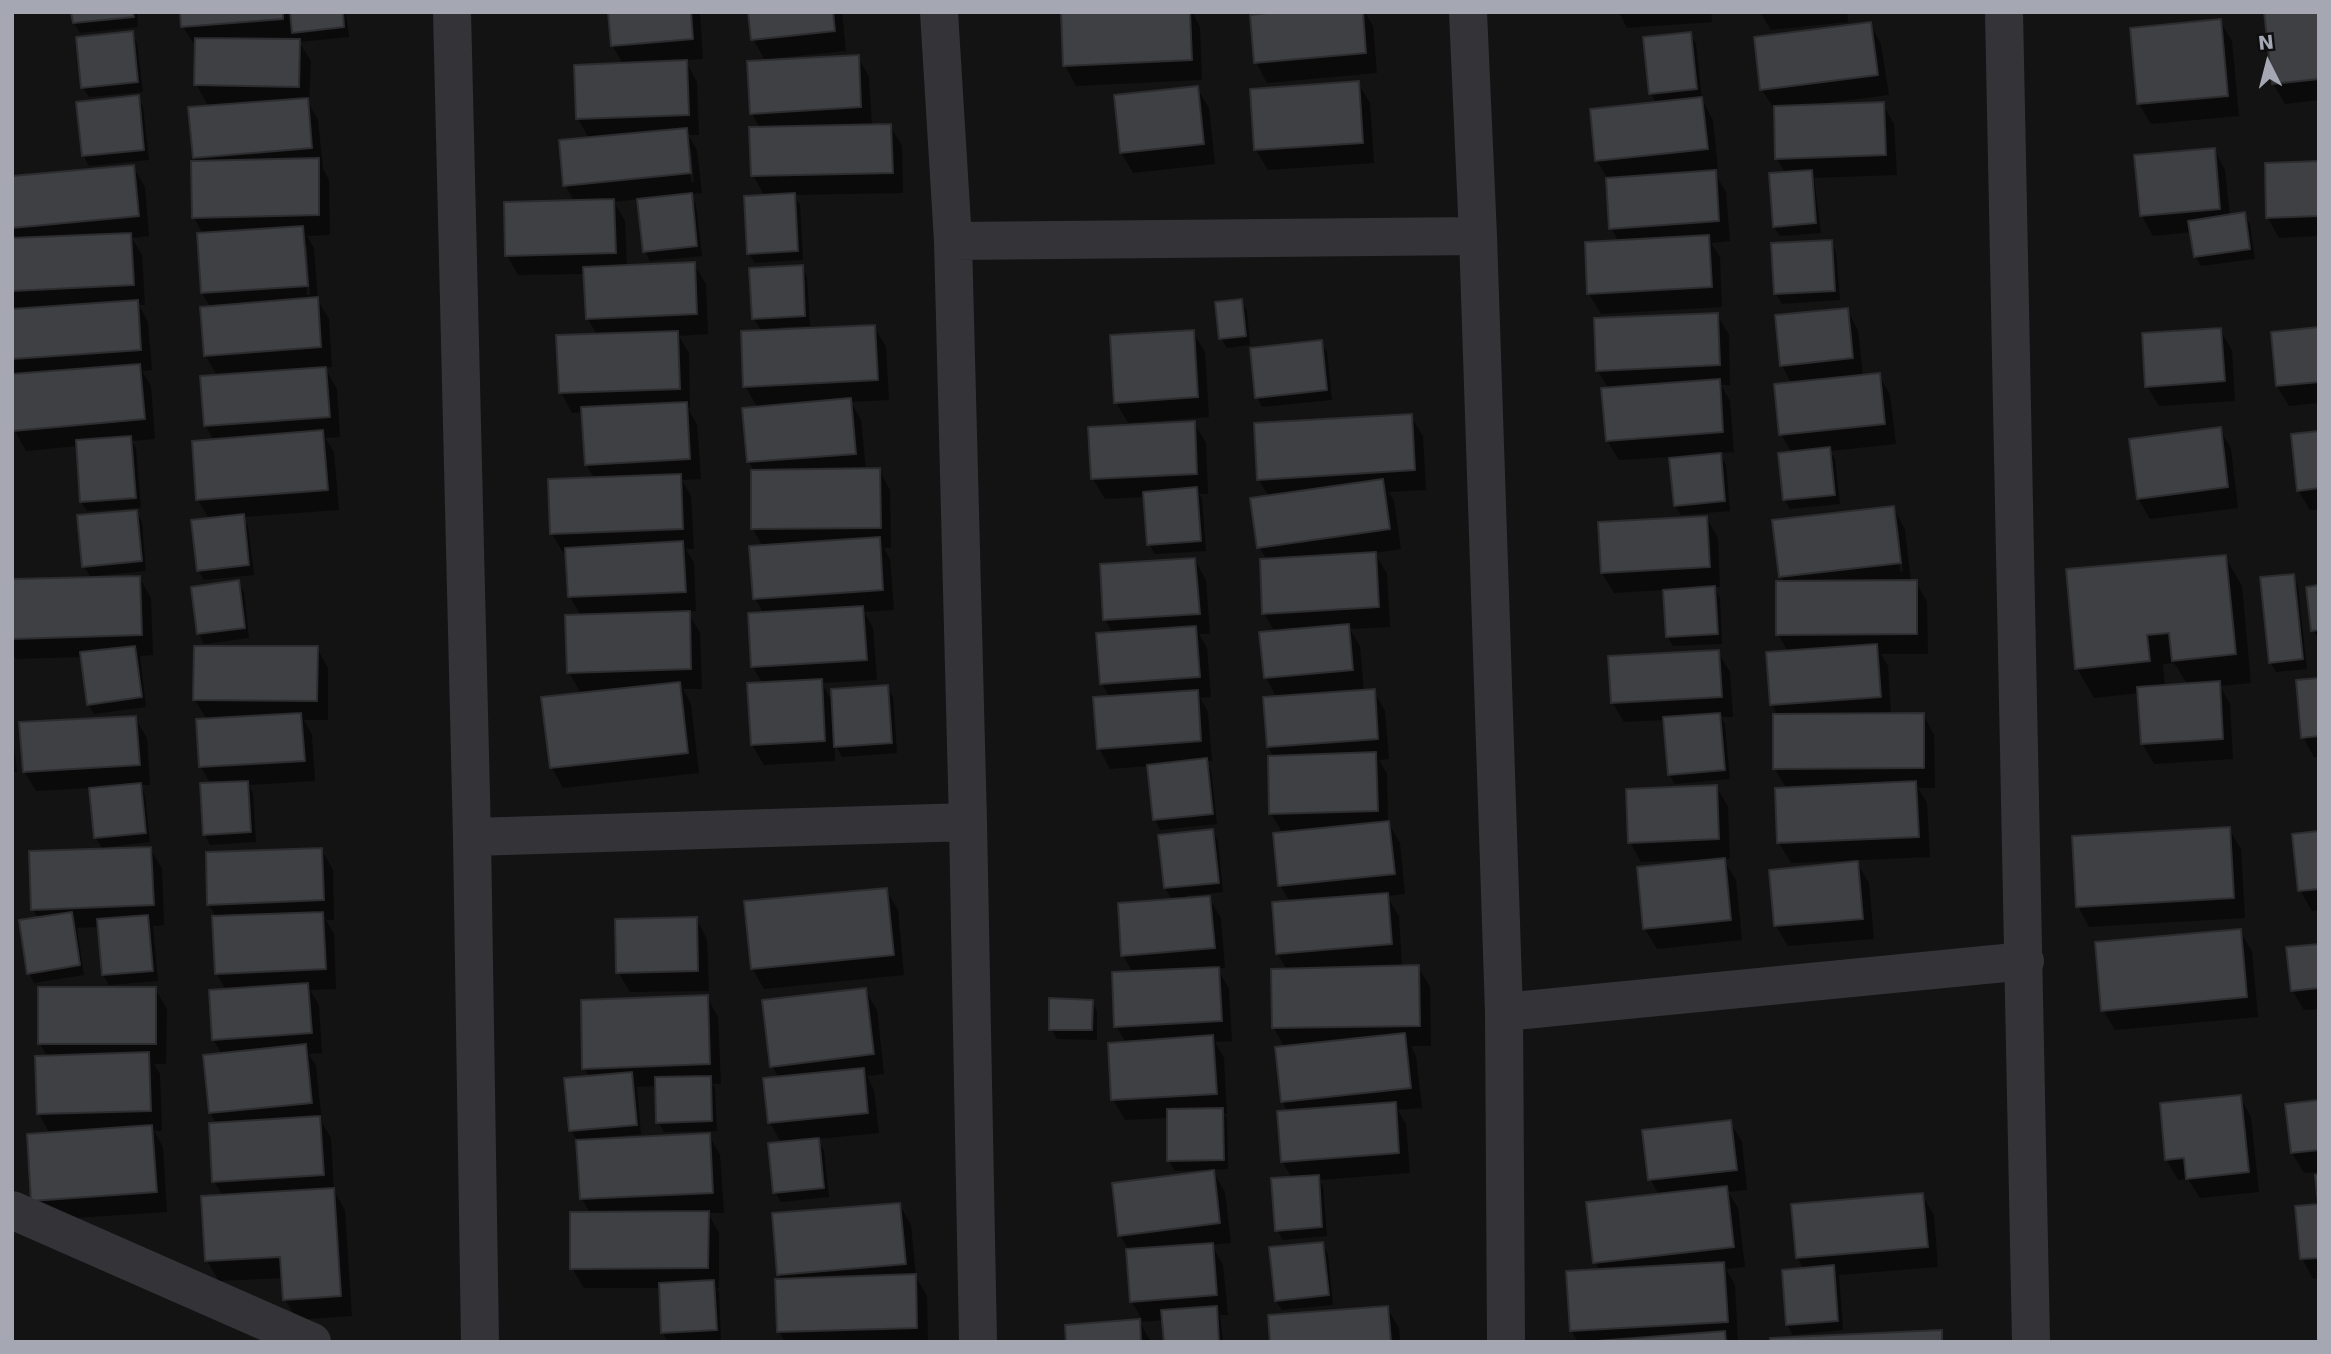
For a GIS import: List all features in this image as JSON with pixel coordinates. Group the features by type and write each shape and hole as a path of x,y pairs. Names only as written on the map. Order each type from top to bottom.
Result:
{"street":[{"path":"452,12 472,837 480,1342"},
{"path":"939,12 953,241 978,1342"},
{"path":"1468,12 1504,1012 1506,1342"},
{"path":"2004,12 2031,1342"},
{"path":"953,241 1478,236"},
{"path":"472,837 968,822"},
{"path":"1504,1012 2025,961"},
{"path":"12,1210 312,1342"}],"building":[{"path":"71,12 133,12 134,17 73,23"},
{"path":"180,12 283,12 283,19 181,27"},
{"path":"290,12 343,12 344,27 292,33"},
{"path":"608,12 691,12 693,39 611,46"},
{"path":"748,12 833,12 835,31 751,40"},
{"path":"1061,12 1190,12 1192,60 1063,66"},
{"path":"1276,12 1363,12 1366,53 1254,63 1250,15"},
{"path":"2264,12 2319,12 2319,79 2272,84"},
{"path":"2221,19 2228,96 2137,104 2130,28"},
{"path":"1871,22 1878,75 1760,90 1754,37"},
{"path":"133,31 138,82 81,88 76,37"},
{"path":"1691,32 1697,89 1649,94 1643,37"},
{"path":"195,38 300,39 299,87 194,85"},
{"path":"859,55 861,107 750,114 747,61"},
{"path":"687,60 689,115 576,119 574,65"},
{"path":"1359,81 1363,143 1254,150 1250,89"},
{"path":"1198,86 1204,144 1120,153 1114,95"},
{"path":"139,95 144,150 82,156 76,102"},
{"path":"1702,97 1708,149 1595,161 1590,109"},
{"path":"308,98 312,148 193,158 188,107"},
{"path":"1884,102 1886,155 1775,159 1774,106"},
{"path":"891,124 893,173 751,176 749,127"},
{"path":"687,128 691,173 563,186 559,140"},
{"path":"2215,148 2220,209 2140,216 2134,155"},
{"path":"319,158 319,215 192,218 191,161"},
{"path":"2319,161 2319,216 2266,218 2265,163"},
{"path":"134,165 139,216 12,228 12,176"},
{"path":"1716,170 1719,221 1609,229 1606,178"},
{"path":"1812,170 1816,223 1773,227 1769,173"},
{"path":"692,193 697,246 643,252 637,199"},
{"path":"795,193 798,251 747,254 744,196"},
{"path":"614,199 616,253 505,256 504,202"},
{"path":"2245,212 2250,249 2194,257 2188,221"},
{"path":"303,226 308,286 201,293 197,233"},
{"path":"131,233 134,285 12,291 12,238"},
{"path":"1709,235 1712,287 1587,294 1585,242"},
{"path":"1832,240 1835,291 1774,294 1771,243"},
{"path":"695,262 697,314 586,319 583,267"},
{"path":"803,265 805,316 752,319 749,268"},
{"path":"318,297 321,347 204,356 200,307"},
{"path":"1242,299 1246,336 1219,339 1215,302"},
{"path":"138,300 141,350 12,359 12,309"},
{"path":"1848,308 1853,358 1780,366 1775,315"},
{"path":"1718,313 1720,365 1596,371 1594,318"},
{"path":"875,325 878,380 743,387 741,331"},
{"path":"2319,327 2319,382 2276,386 2271,332"},
{"path":"2221,328 2225,381 2145,387 2142,333"},
{"path":"1194,330 1198,397 1114,403 1110,335"},
{"path":"678,331 680,389 559,393 556,335"},
{"path":"1322,340 1327,390 1255,398 1250,348"},
{"path":"140,364 145,419 13,431 12,374"},
{"path":"326,367 330,417 204,426 200,376"},
{"path":"1880,373 1885,424 1779,435 1774,384"},
{"path":"1720,379 1723,432 1606,441 1601,388"},
{"path":"851,398 856,454 747,462 742,408"},
{"path":"687,402 690,459 585,465 581,407"},
{"path":"1412,414 1415,470 1257,480 1254,423"},
{"path":"1195,421 1197,474 1091,479 1088,427"},
{"path":"2221,427 2228,487 2137,499 2129,439"},
{"path":"323,430 328,490 196,500 192,441"},
{"path":"2319,431 2319,488 2297,491 2291,434"},
{"path":"131,436 136,498 80,502 76,440"},
{"path":"1830,447 1835,495 1783,500 1778,453"},
{"path":"1721,453 1725,501 1674,506 1669,458"},
{"path":"880,468 881,528 751,529 751,470"},
{"path":"681,474 683,529 550,534 548,479"},
{"path":"1383,479 1390,529 1257,548 1250,498"},
{"path":"1197,487 1201,541 1147,545 1143,492"},
{"path":"1894,506 1901,563 1779,577 1772,520"},
{"path":"137,510 142,561 82,567 77,515"},
{"path":"244,514 249,565 197,571 191,520"},
{"path":"1707,516 1710,567 1601,573 1598,522"},
{"path":"880,537 883,590 753,599 749,546"},
{"path":"683,541 686,592 568,597 565,548"},
{"path":"1376,552 1379,607 1262,614 1260,559"},
{"path":"2226,555 2236,654 2172,661 2169,633 2147,635 2150,661 2075,669 2066,569"},
{"path":"1195,558 1200,614 1103,620 1100,564"},
{"path":"2294,574 2303,659 2269,663 2260,577"},
{"path":"140,576 142,635 12,639 12,579"},
{"path":"239,580 245,628 197,634 191,587"},
{"path":"1917,580 1917,634 1776,635 1776,581"},
{"path":"2319,585 2319,630 2311,631 2306,587"},
{"path":"1715,586 1718,634 1666,637 1663,590"},
{"path":"863,606 867,660 751,667 748,613"},
{"path":"690,611 691,669 567,673 565,615"},
{"path":"1349,624 1353,670 1264,678 1259,632"},
{"path":"1196,626 1200,677 1100,684 1096,633"},
{"path":"1877,644 1881,697 1770,705 1766,652"},
{"path":"135,646 142,697 87,705 80,652"},
{"path":"194,646 318,646 317,701 193,700"},
{"path":"1719,650 1722,697 1611,703 1608,656"},
{"path":"2319,678 2319,736 2301,738 2296,680"},
{"path":"822,679 825,741 751,745 747,683"},
{"path":"2220,681 2223,739 2141,744 2137,687"},
{"path":"680,682 688,753 550,768 541,697"},
{"path":"888,685 892,743 834,747 831,689"},
{"path":"1375,689 1378,739 1267,747 1263,697"},
{"path":"1198,690 1201,741 1097,749 1093,697"},
{"path":"301,713 305,761 199,767 196,719"},
{"path":"1720,713 1725,770 1668,775 1663,717"},
{"path":"1924,713 1924,768 1773,769 1773,714"},
{"path":"136,716 140,765 23,772 19,722"},
{"path":"1376,752 1378,811 1269,814 1268,756"},
{"path":"1207,758 1213,814 1153,820 1147,765"},
{"path":"248,781 251,832 203,835 200,783"},
{"path":"1916,781 1919,837 1777,843 1775,788"},
{"path":"141,783 146,833 94,838 89,788"},
{"path":"1717,785 1719,839 1628,843 1626,789"},
{"path":"1389,821 1395,874 1278,886 1273,833"},
{"path":"2230,827 2234,898 2076,907 2072,836"},
{"path":"1213,829 1219,883 1164,888 1158,835"},
{"path":"2319,831 2319,889 2298,891 2292,834"},
{"path":"151,847 154,905 31,910 29,851"},
{"path":"322,848 324,900 207,905 206,852"},
{"path":"1725,858 1731,920 1643,929 1637,867"},
{"path":"1858,861 1863,919 1774,926 1769,870"},
{"path":"887,888 894,955 751,969 744,901"},
{"path":"1388,893 1392,944 1276,954 1272,902"},
{"path":"1210,896 1215,948 1121,956 1118,903"},
{"path":"72,912 80,965 27,974 19,920"},
{"path":"323,912 326,969 215,974 212,916"},
{"path":"148,915 153,971 102,975 97,919"},
{"path":"697,917 698,971 616,973 615,919"},
{"path":"2241,929 2247,997 2101,1011 2095,942"},
{"path":"2319,944 2319,988 2291,991 2286,947"},
{"path":"1419,965 1420,1026 1272,1028 1271,969"},
{"path":"1219,967 1222,1021 1114,1027 1112,972"},
{"path":"308,983 312,1033 212,1040 209,990"},
{"path":"38,987 156,987 156,1044 38,1044"},
{"path":"866,988 874,1054 770,1067 762,1000"},
{"path":"708,995 710,1064 582,1069 581,1000"},
{"path":"1049,998 1093,1000 1092,1030 1049,1030"},
{"path":"1405,1033 1411,1088 1281,1102 1275,1047"},
{"path":"1213,1035 1217,1094 1111,1100 1108,1043"},
{"path":"306,1044 312,1103 209,1113 203,1055"},
{"path":"149,1052 151,1111 37,1114 35,1056"},
{"path":"864,1068 868,1113 768,1123 763,1078"},
{"path":"632,1072 637,1125 569,1131 564,1078"},
{"path":"711,1076 712,1121 656,1123 655,1077"},
{"path":"2241,1095 2249,1172 2186,1179 2184,1158 2165,1160 2160,1103"},
{"path":"2319,1100 2319,1150 2291,1153 2285,1104"},
{"path":"1396,1102 1399,1153 1281,1162 1277,1111"},
{"path":"1223,1108 1224,1160 1167,1161 1167,1109"},
{"path":"320,1116 324,1175 212,1182 209,1123"},
{"path":"1731,1120 1737,1170 1648,1180 1642,1130"},
{"path":"152,1125 157,1192 31,1201 27,1134"},
{"path":"710,1133 713,1193 580,1199 576,1140"},
{"path":"819,1138 824,1188 773,1193 768,1143"},
{"path":"1214,1170 1220,1223 1118,1236 1112,1183"},
{"path":"2319,1174 2319,1258 2300,1259 2295,1206 2318,1204 2315,1175"},
{"path":"1319,1175 1322,1227 1275,1231 1271,1178"},
{"path":"1727,1186 1734,1247 1593,1263 1586,1202"},
{"path":"334,1188 341,1296 283,1300 280,1257 205,1261 201,1196"},
{"path":"1923,1193 1928,1247 1796,1258 1791,1204"},
{"path":"900,1203 906,1264 777,1275 772,1213"},
{"path":"709,1211 708,1268 570,1269 570,1212"},
{"path":"1323,1242 1329,1295 1275,1301 1269,1247"},
{"path":"1213,1243 1217,1295 1130,1302 1126,1249"},
{"path":"1724,1262 1728,1322 1570,1331 1566,1271"},
{"path":"1834,1265 1838,1321 1786,1325 1782,1270"},
{"path":"916,1274 917,1328 777,1332 775,1279"},
{"path":"714,1280 717,1330 661,1333 659,1283"},
{"path":"1217,1306 1219,1342 1164,1342 1161,1310"},
{"path":"1388,1306 1391,1342 1270,1342 1268,1315"},
{"path":"1140,1319 1141,1342 1066,1342 1065,1325"},
{"path":"1942,1330 1942,1342 1770,1342 1770,1338"},
{"path":"1725,1331 1726,1342 1597,1341"}]}
